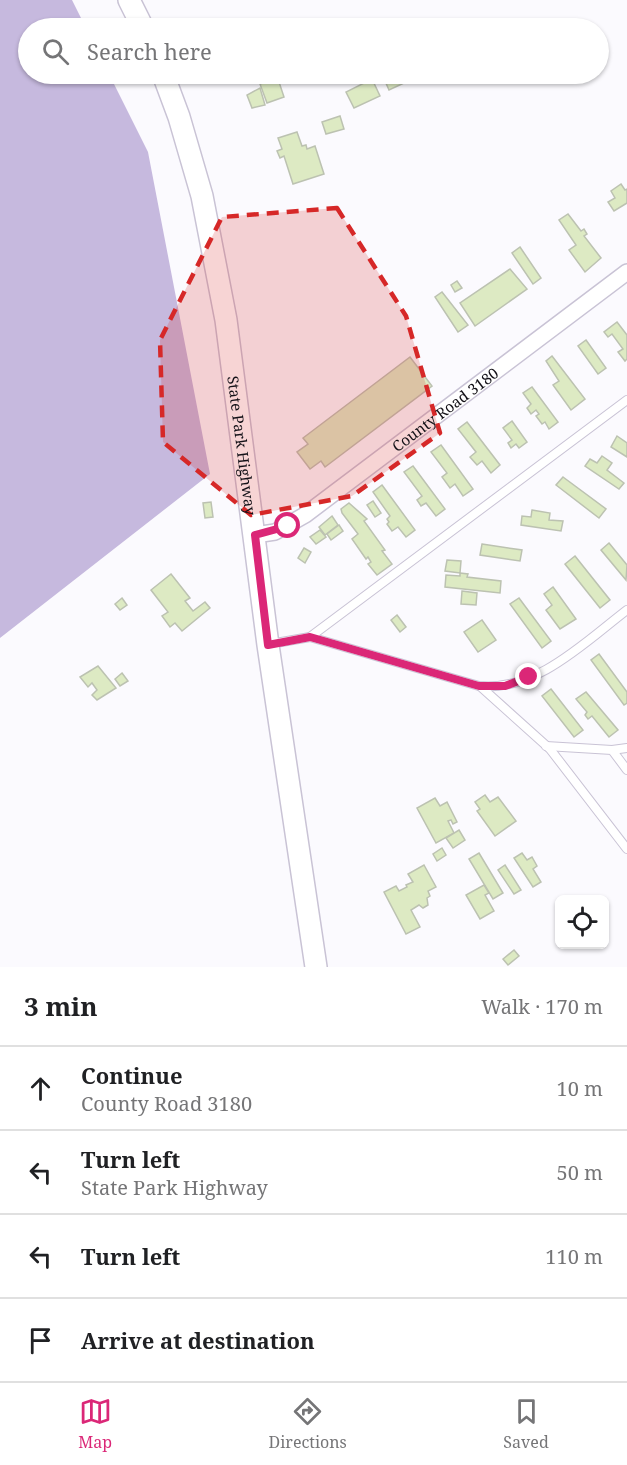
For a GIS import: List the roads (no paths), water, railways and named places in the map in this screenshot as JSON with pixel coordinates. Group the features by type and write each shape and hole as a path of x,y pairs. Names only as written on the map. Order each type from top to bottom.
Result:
{"main road":[{"path":"129,0 138,18"},
{"name":"State Park Highway","path":"166,84 189,150 211,240 231,357 268,645 316,967"}],"street":[{"name":"County Road 3180","path":"255,535 275,532 305,515 627,272"}],"lane":[{"path":"268,645 310,637 627,400"},
{"path":"310,637 479,686 505,686 544,670 627,610"},
{"path":"479,686 546,746 582,788 627,849"},
{"path":"546,746 612,750 627,748"},
{"path":"612,750 627,770"}]}
